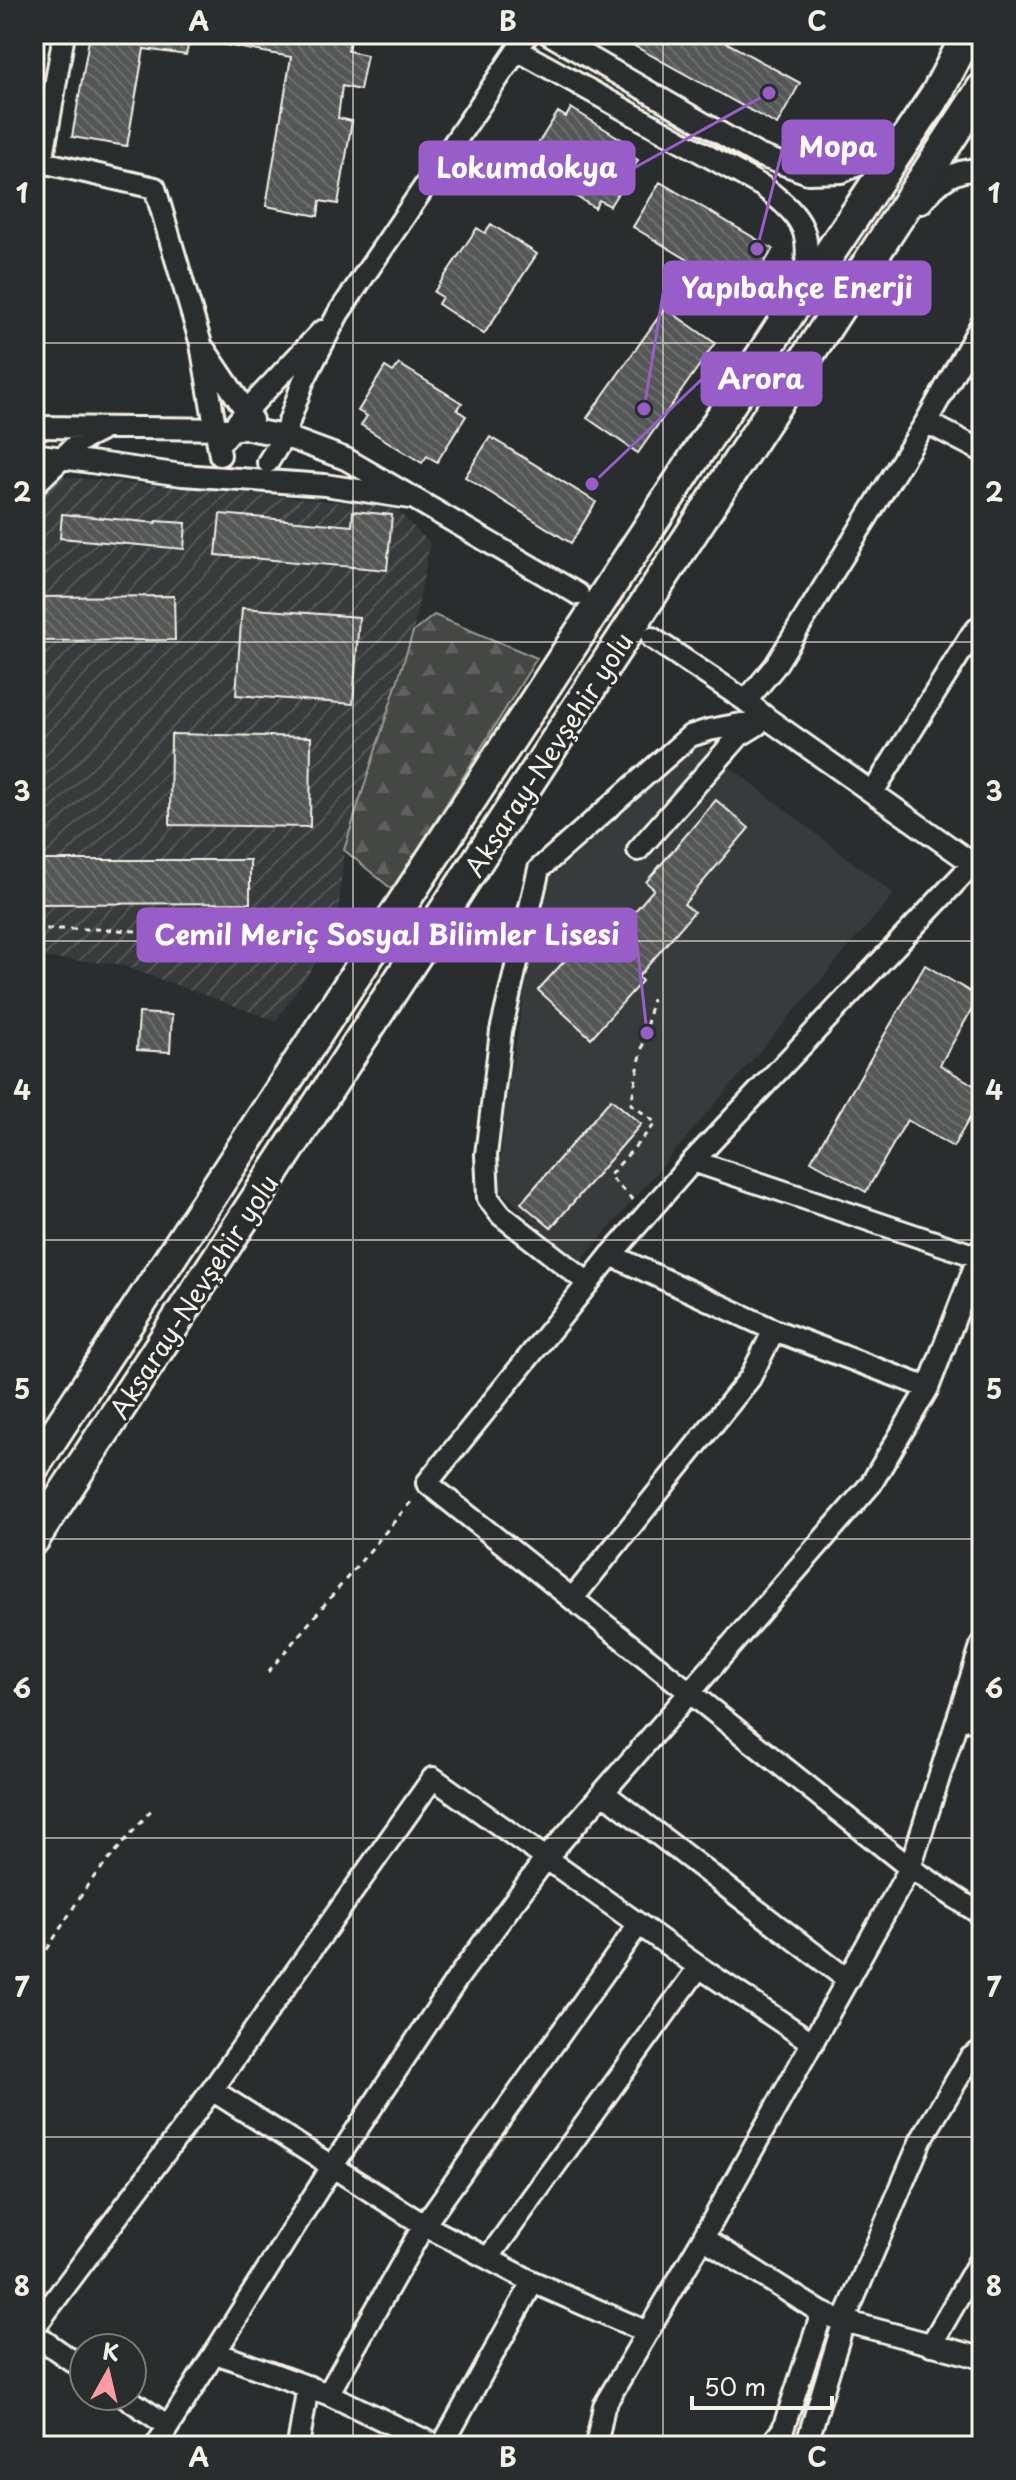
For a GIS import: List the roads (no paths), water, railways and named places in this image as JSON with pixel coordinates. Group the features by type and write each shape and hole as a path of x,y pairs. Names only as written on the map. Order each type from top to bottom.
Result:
{"highway":[{"name":"Aksaray-Nevşehir yolu","path":"34,1466 937,93 968,34"},
{"name":"Aksaray-Nevşehir yolu","path":"34,1539 982,89"}],"street":[{"path":"64,34 42,162 155,188 201,344 243,433 268,462 258,475 241,479 226,471 243,433 338,314 522,42 762,186 788,205 807,234 807,264 802,294"},
{"path":"549,34 758,155 808,173 842,172 904,143"},
{"path":"860,277 936,185 952,174 982,170"},
{"path":"243,433 303,382 338,314"},
{"path":"746,701 775,666 926,422 982,323"},
{"path":"201,344 243,433"},
{"path":"926,422 982,451"},
{"path":"34,427 243,433 346,459 578,594"},
{"path":"34,485 80,441 104,429"},
{"path":"34,454 182,475 325,485 410,498"},
{"path":"873,792 972,634 982,624"},
{"path":"652,638 979,863 693,1161 611,1255 427,1483 910,1868 982,1915"},
{"path":"638,850 739,736 768,719"},
{"path":"588,1283 501,1215 488,1198 486,1155 501,1031 539,869 690,736 768,719"},
{"path":"156,2446 332,2167 459,1976 547,1857 871,1484 928,1388 981,1255 693,1161"},
{"path":"611,1255 774,1330 928,1388"},
{"path":"573,1598 750,1378 774,1330"},
{"path":"596,2446 604,2406 703,2238 910,1868 982,1643"},
{"path":"959,1714 982,1726"},
{"path":"34,2328 212,2090 433,1778 699,1967 813,2043"},
{"path":"604,1793 848,1980"},
{"path":"328,2394 424,2225 639,1924"},
{"path":"489,2257 699,1967"},
{"path":"806,2446 844,2321 921,2140 970,2058 982,2050"},
{"path":"212,2090 424,2225 533,2282 647,2332"},
{"path":"703,2238 822,2313 982,2358"},
{"path":"931,2345 982,2256"},
{"path":"216,2353 328,2394 440,2446 533,2282"},
{"path":"770,2446 783,2429 822,2313"},
{"path":"34,2334 68,2358"},
{"path":"298,2446 308,2386"},
{"path":"147,2412 168,2426"}],"place":[{"name":"Lokumdokya","path":"769,93"},
{"name":"Mopa","path":"757,249"},
{"name":"Yapıbahçe Enerji","path":"644,409"},
{"name":"Arora","path":"592,484"},
{"name":"Cemil Meriç Sosyal Bilimler Lisesi","path":"647,1033"}]}
